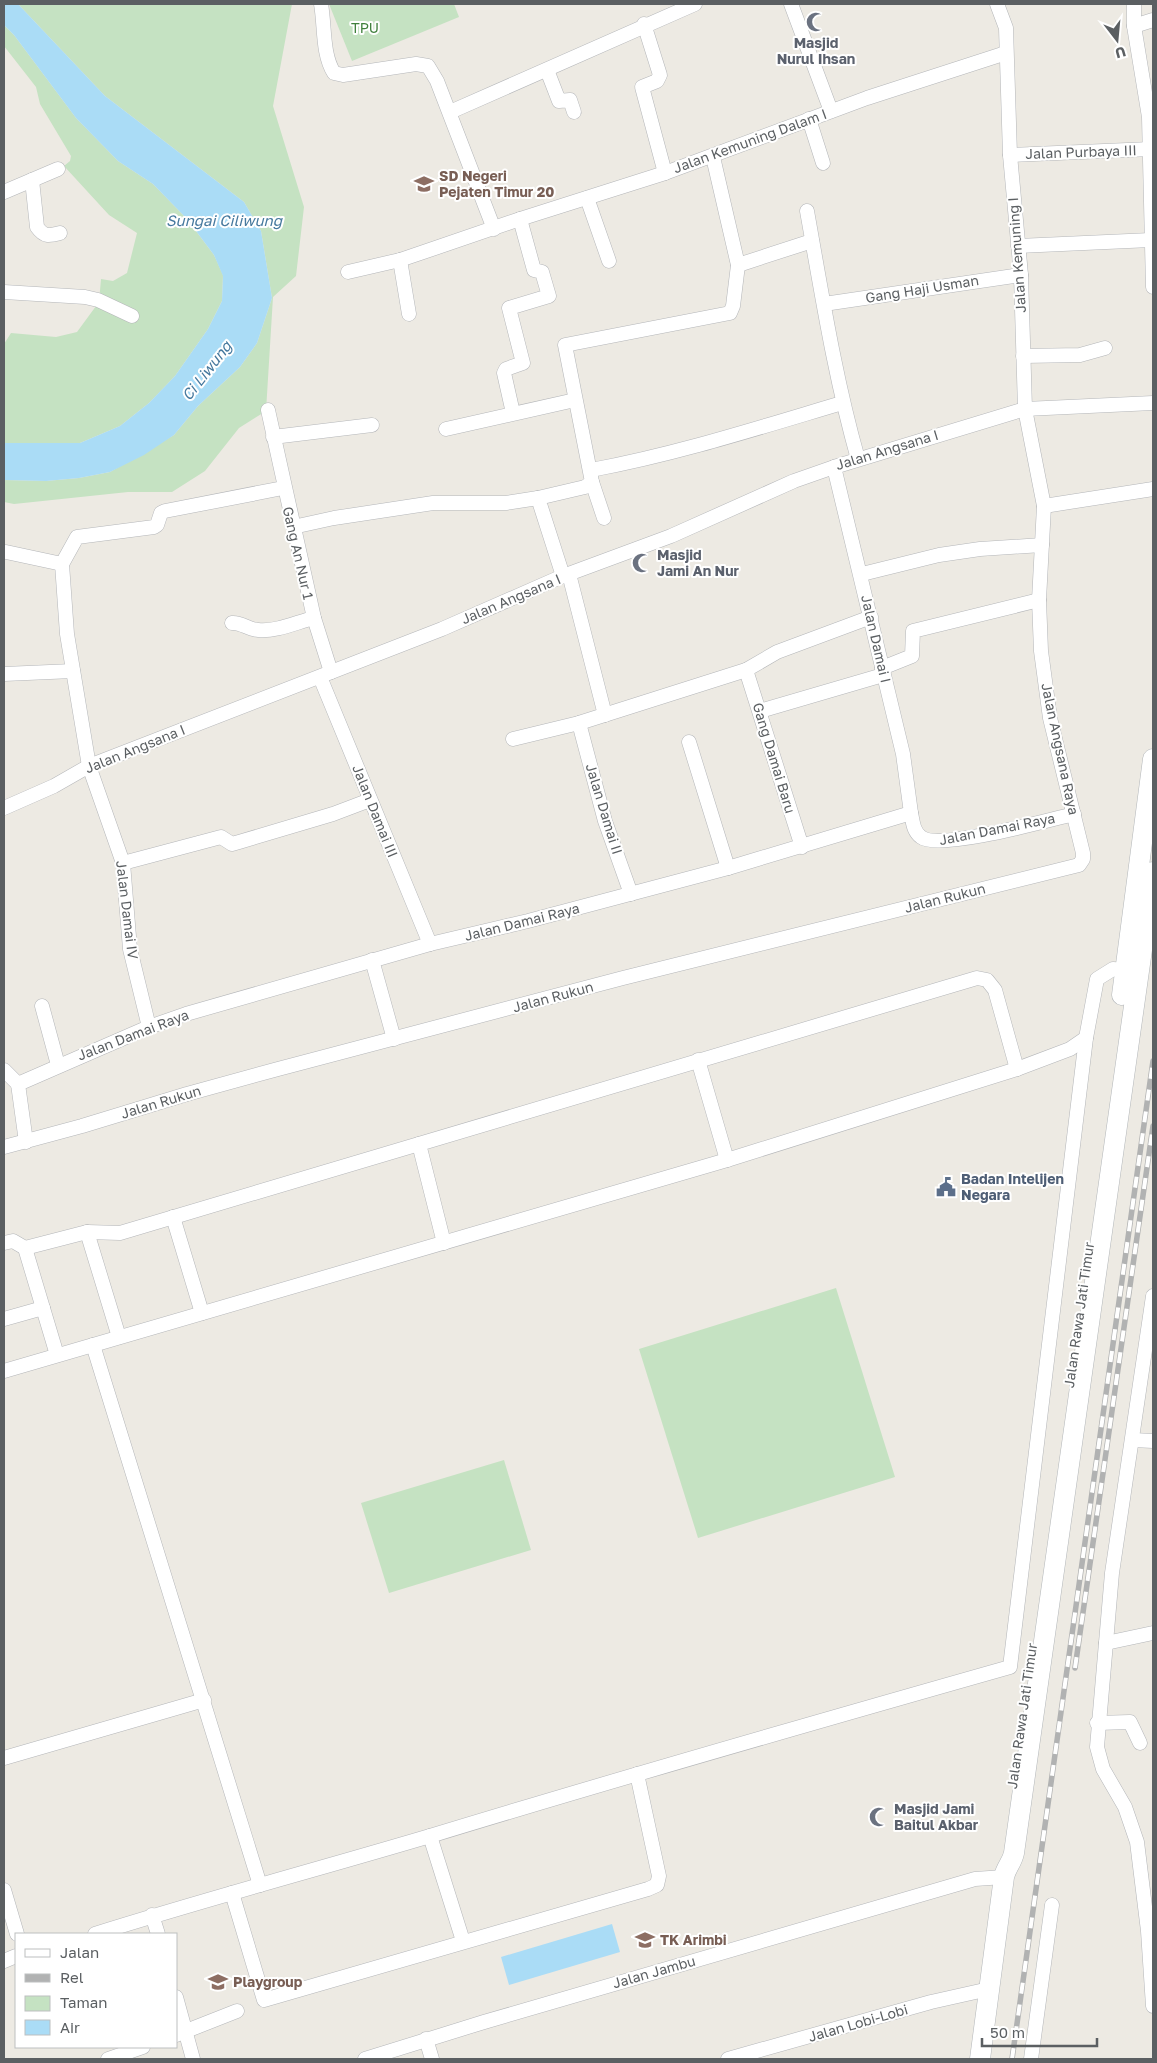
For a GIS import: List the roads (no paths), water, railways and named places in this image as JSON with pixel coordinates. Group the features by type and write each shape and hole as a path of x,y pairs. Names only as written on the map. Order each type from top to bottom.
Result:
{"main road":[{"name":"Jalan Rawa Jati Timur","path":"980,2059 1004,1873 1001,1861 1003,1838 1132,971 1153,759"},
{"name":"Jalan Rawa Jati Timur","path":"1132,971 1153,872"}],"street":[{"path":"321,4 328,58 334,73 343,75 425,64 438,81 494,229"},
{"path":"450,112 547,70 644,24 695,4"},
{"path":"791,4 831,111"},
{"name":"Jalan Kemuning I","path":"997,4 1006,28 1010,155 1021,274 1025,409 1044,506"},
{"path":"1134,4 1134,26 1151,117 1150,240 1153,288"},
{"path":"1134,26 1153,20"},
{"path":"644,24 660,74 656,81 642,87 664,173"},
{"name":"Jalan Kemuning Dalam I","path":"348,272 400,260 713,157 831,111 1006,53"},
{"path":"547,70 559,101 570,100 574,112"},
{"path":"809,119 823,163"},
{"name":"Jalan Purbaya III","path":"1010,155 1151,149"},
{"path":"604,518 591,476 575,400 566,344 730,313 733,306 738,264 713,157"},
{"path":"4,192 58,169"},
{"path":"32,180 37,227 41,233 49,236 60,233"},
{"path":"588,198 608,261"},
{"path":"807,211 842,403 858,460"},
{"path":"512,413 504,373 506,369 523,363 509,308 549,296 542,272 534,270 520,219"},
{"path":"1018,246 1150,240"},
{"path":"738,264 812,241"},
{"path":"400,260 409,314"},
{"name":"Gang Haji Usman","path":"824,304 1021,274"},
{"path":"4,292 85,296 132,316"},
{"path":"1022,356 1080,355 1105,348"},
{"path":"446,429 575,400"},
{"path":"292,527 334,518 433,503 506,503 538,498 585,487 591,476 717,442 842,403"},
{"name":"Jalan Angsana I","path":"4,808 54,786 90,766 442,628 566,575 671,536 794,481 1025,409 1153,403"},
{"name":"Gang An Nur 1","path":"268,410 283,488 326,674"},
{"path":"272,435 372,425"},
{"name":"Jalan Damai I","path":"834,467 862,574 903,754 911,813"},
{"path":"6,552 62,564 77,537 154,527 157,525 161,514 165,511 283,488"},
{"path":"1044,506 1153,489"},
{"path":"538,498 566,575 604,715"},
{"name":"Jalan Angsana Raya","path":"1044,506 1039,600 1041,651 1050,718 1083,853 1081,862"},
{"path":"862,574 939,555 980,549 1042,545"},
{"name":"Jalan Damai IV","path":"62,564 66,634 90,766 123,863 130,949 149,1026"},
{"path":"760,710 883,671 912,656 914,630 1039,600"},
{"path":"232,623 237,622 252,630 266,631 314,618"},
{"path":"513,738 579,723 746,670 777,652 871,618"},
{"name":"Gang Damai Baru","path":"746,670 802,847"},
{"path":"4,674 73,671"},
{"name":"Jalan Damai III","path":"326,674 370,800 430,944"},
{"name":"Jalan Damai II","path":"579,723 605,821 631,894"},
{"path":"689,742 728,868"},
{"path":"123,863 220,837 230,843 239,842 333,814 370,800"},
{"name":"Jalan Damai Raya","path":"26,1142 9,1078 58,1065 149,1026 430,944 728,868 911,813 914,830 921,838 932,842 942,842 1074,814"},
{"name":"Jalan Rukun","path":"4,1147 187,1094 622,978 1073,867 1081,862"},
{"path":"372,960 394,1039"},
{"path":"98,1933 152,1915 232,1894 636,1774 1010,1667 1086,1038 1097,979 1113,970 1132,971"},
{"path":"25,1248 87,1232 120,1233 977,978 987,980 995,990 1017,1069"},
{"path":"42,1006 58,1065"},
{"path":"4,1371 727,1160 1017,1069 1070,1049 1086,1038"},
{"path":"698,1060 727,1160"},
{"path":"419,1144 444,1243"},
{"path":"173,1217 202,1314"},
{"path":"87,1232 119,1337"},
{"path":"4,1243 13,1241 25,1248 57,1355"},
{"path":"1153,1296 1148,1362 1133,1440 1112,1573 1097,1723 1097,1747 1103,1769 1125,1807 1137,1842 1148,1932 1153,2006"},
{"path":"4,1319 43,1308"},
{"path":"92,1345 260,1885"},
{"path":"1133,1440 1153,1441"},
{"path":"1106,1643 1153,1633"},
{"path":"4,1758 204,1700"},
{"path":"1097,1723 1130,1722 1140,1743"},
{"path":"232,1894 264,2000 657,1885 659,1876 636,1774"},
{"path":"430,1836 463,1941"},
{"name":"Jalan Jambu","path":"365,2059 426,2039 975,1879 1004,1873"},
{"path":"4,1890 17,1933"},
{"path":"1031,2059 1052,1905"},
{"path":"152,1915 158,1933"},
{"name":"Jalan Lobi-Lobi","path":"728,2059 932,2002 989,1989"},
{"path":"178,2011 181,2033 193,2059"},
{"path":"181,2033 237,2011"},
{"path":"426,2039 432,2059"},
{"path":"109,2059 140,2048"}],"water":[{"name":"Sungai Ciliwung","path":"4,4 18,4 105,96 244,202 261,231 272,298 257,343 240,367 198,406 174,435 144,455 110,472 79,478 46,481 4,480 4,443 80,443 120,426 149,403 175,376 208,329 222,301 223,276 214,255 187,219 153,184 118,161 76,118 14,35 4,25"},
{"path":"612,1924 620,1952 509,1985 501,1957"}],"railway":[{"path":"1012,2059 1153,1061"},
{"path":"1075,1668 1153,1126"}],"place":[{"name":"Masjid Nurul Ihsan","path":"816,22"},
{"name":"SD Negeri Pejaten Timur 20","path":"424,184"},
{"name":"Masjid Jami An Nur","path":"642,563"},
{"name":"Badan Intelijen Negara","path":"946,1187"},
{"name":"Masjid Jami Baitul Akbar","path":"879,1817"},
{"name":"TK Arimbi","path":"645,1940"},
{"name":"Playgroup","path":"218,1982"}],"park label":[{"name":"TPU","path":"365,28"}],"water label":[{"name":"Ci Liwung","path":"207,371"}]}
